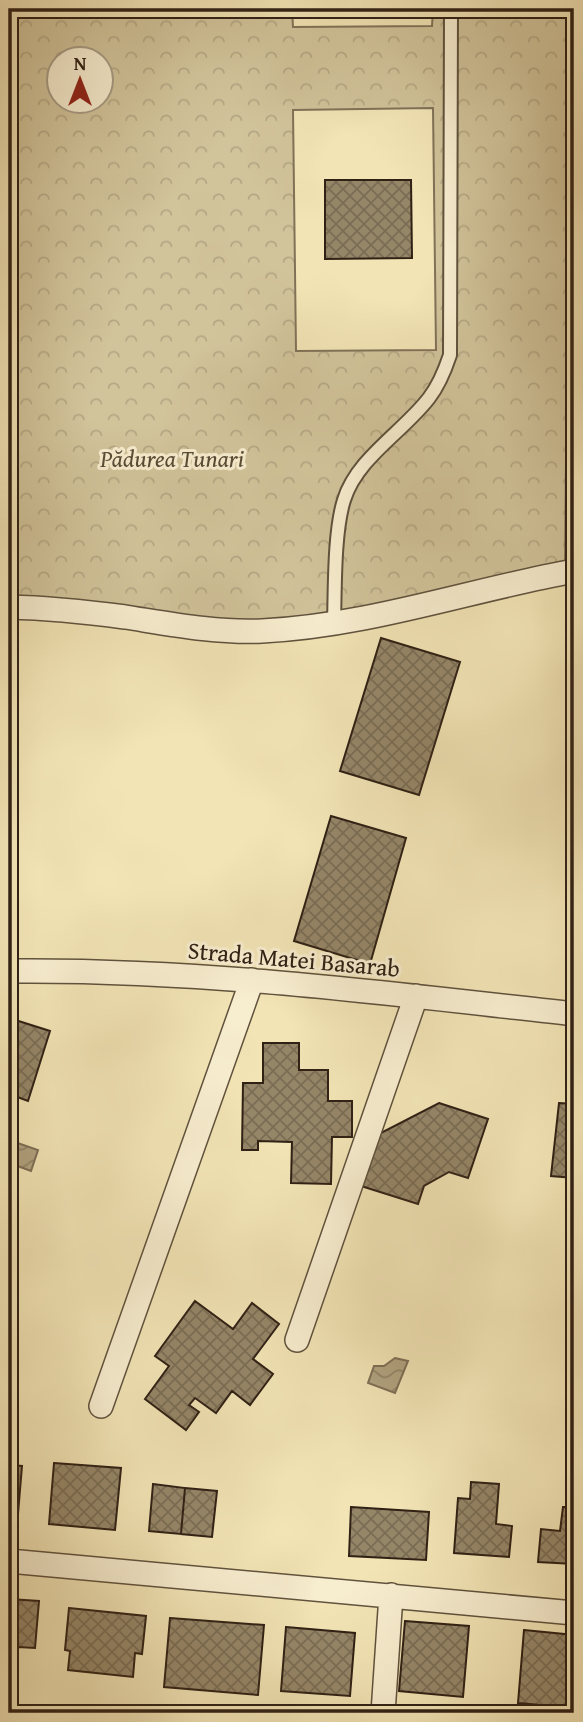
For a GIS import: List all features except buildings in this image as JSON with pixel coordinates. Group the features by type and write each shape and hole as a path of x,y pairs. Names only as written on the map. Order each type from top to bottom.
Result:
{"street":[{"path":"9,607 111,615 227,632 297,629 373,617 574,571"},
{"name":"Strada Matei Basarab","path":"9,971 120,972 252,980 574,1014"},
{"path":"101,1406 252,980"},
{"path":"297,1340 416,996"},
{"path":"9,1561 574,1613"},
{"path":"383,1713 391,1595"}],"lane":[{"path":"334,623 338,539 344,500 360,470 428,399 442,377 450,355 451,9"}],"green space":[{"name":"Pădurea Tunari","path":"9,9 292,9 293,27 432,26 433,9 570,9 565,572 297,629 9,607","holes":["433,108 436,350 296,351 293,110"]}],"water":[{"path":"9,1140 38,1150 31,1171 9,1163"},
{"path":"395,1358 408,1361 395,1393 368,1383 374,1366 384,1366"}]}
